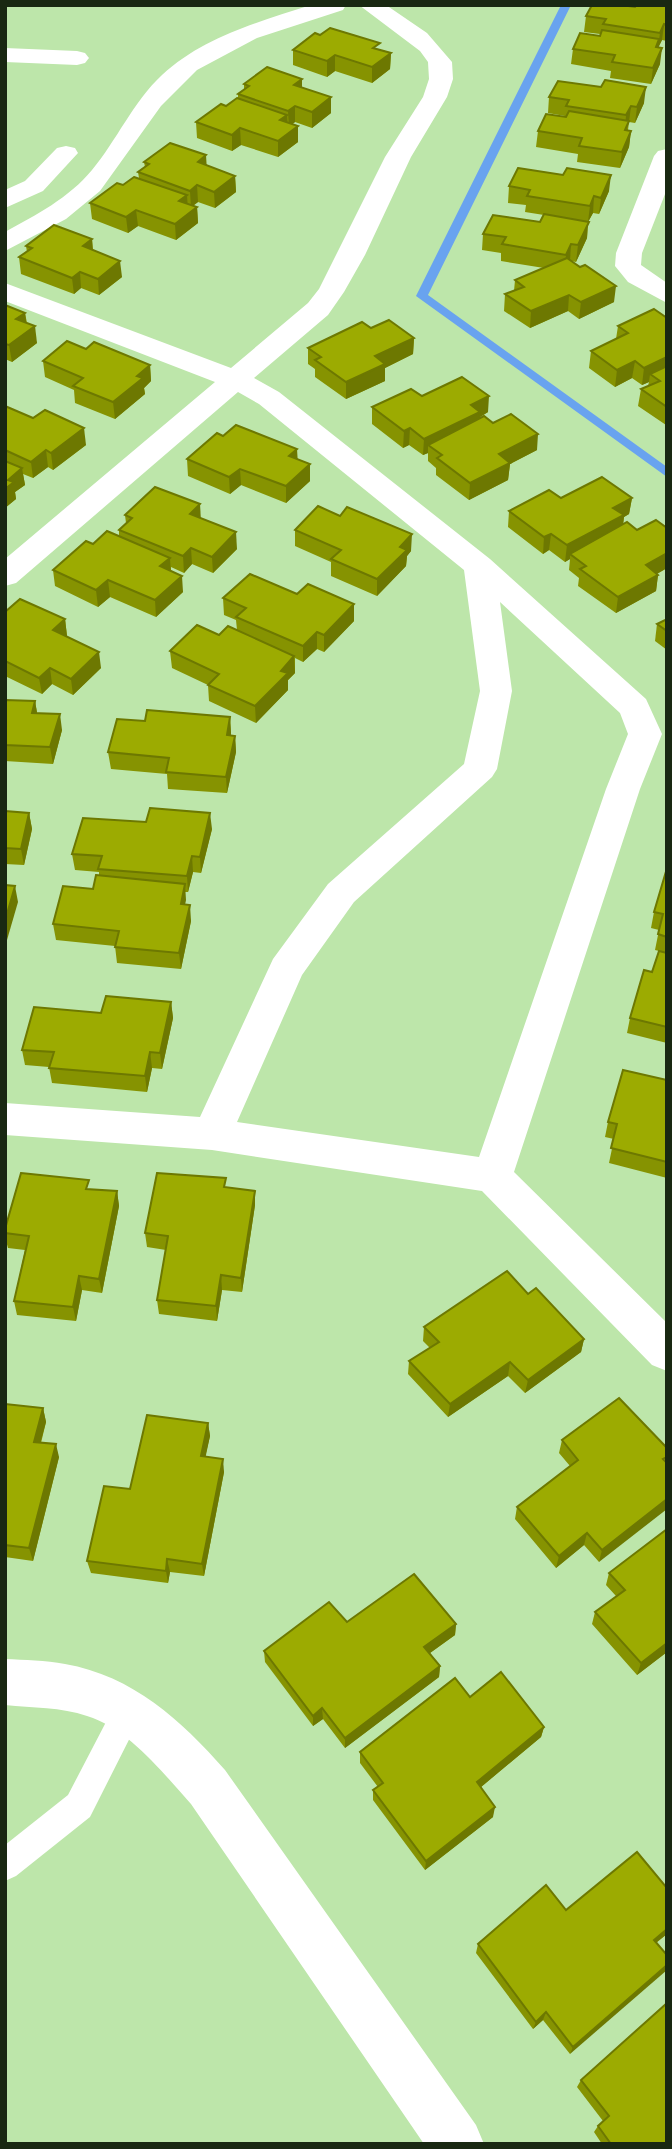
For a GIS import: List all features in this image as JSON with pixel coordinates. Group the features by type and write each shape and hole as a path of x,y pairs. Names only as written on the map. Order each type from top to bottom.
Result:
{"street":[{"path":"5,243 75,200 100,177 169,81 199,57 233,38 335,5"},
{"path":"5,576 318,309 336,287 393,166 439,90 443,76 439,61 405,27 370,5"},
{"path":"5,55 77,58"},
{"path":"5,200 34,186 65,153"},
{"path":"667,156 629,253 628,267 667,295"},
{"path":"5,291 234,379 293,415 479,566 634,707 645,734 623,789 493,1176"},
{"path":"212,1134 286,969 341,893 480,769 496,691 479,566"},
{"path":"5,1119 212,1134 493,1176 667,1352"},
{"path":"5,1682 67,1688 128,1710 170,1744 208,1787 457,2144"}],"lane":[{"path":"5,1865 79,1807 128,1710"}],"building":[{"path":"592,5 667,5 667,25 664,24 660,33 603,24 606,19 586,16"},
{"path":"330,28 380,43 373,48 391,53 372,67 335,55 327,61 293,50 315,33 320,35"},
{"path":"602,30 659,39 656,47 662,48 653,68 612,62 615,55 573,49 580,33 600,36"},
{"path":"267,67 302,79 294,85 331,97 312,112 295,106 288,111 238,94 249,86 244,84"},
{"path":"605,80 646,87 637,107 631,106 626,115 566,106 569,100 549,97 558,81 601,87"},
{"path":"237,98 287,115 280,120 298,126 278,141 240,128 232,135 196,122 221,104 226,106"},
{"path":"569,111 629,121 625,130 631,131 622,152 579,146 582,138 538,131 546,114 566,117"},
{"path":"170,143 206,155 198,162 235,176 214,192 197,185 190,191 138,172 149,164 144,162"},
{"path":"518,168 563,175 567,168 611,175 601,198 594,196 590,206 527,196 530,190 509,186"},
{"path":"134,177 187,195 179,201 197,207 175,224 136,210 126,217 90,203 117,183 123,185"},
{"path":"544,214 589,222 578,245 571,244 566,255 502,244 506,237 483,234 493,215 540,222"},
{"path":"54,225 92,239 83,246 120,261 98,279 80,272 72,278 19,257 32,248 26,246"},
{"path":"567,258 580,267 585,265 616,286 581,302 569,295 531,311 505,294 524,287 515,280"},
{"path":"5,305 25,313 16,319 35,326 9,345 5,344"},
{"path":"654,309 667,318 667,357 644,368 635,361 617,370 591,351 628,333 618,326"},
{"path":"389,320 414,338 375,356 385,364 346,382 315,360 321,357 308,348 362,322 371,328"},
{"path":"67,341 86,349 94,342 150,365 137,376 143,378 113,402 73,386 83,378 43,361"},
{"path":"667,366 667,407 641,389 660,381 650,374"},
{"path":"462,377 489,396 471,405 480,412 424,439 410,428 404,431 372,407 411,389 422,396"},
{"path":"5,406 33,418 45,410 84,428 51,453 46,450 31,462 5,450"},
{"path":"511,414 538,434 499,454 510,463 470,483 437,458 442,455 428,445 484,416 493,423"},
{"path":"236,425 297,449 289,456 310,464 286,486 240,469 229,477 187,459 217,433 223,436"},
{"path":"5,461 22,468 8,480 14,482 5,489"},
{"path":"602,477 632,498 613,508 624,515 567,545 551,534 544,537 509,511 549,490 561,498"},
{"path":"155,487 200,504 190,514 236,532 212,557 191,548 183,556 119,530 132,518 125,515"},
{"path":"318,506 340,516 347,507 412,534 400,547 407,550 377,579 331,559 341,550 295,530"},
{"path":"656,520 667,528 667,553 646,565 658,575 618,597 580,569 586,566 570,554 627,522 637,530"},
{"path":"107,531 170,558 160,566 182,576 155,600 108,580 96,590 53,570 86,541 93,544"},
{"path":"250,574 297,594 308,584 354,604 324,635 317,632 303,646 236,617 246,608 223,598"},
{"path":"20,599 65,619 53,630 99,652 71,679 50,668 39,678 5,661 5,612"},
{"path":"667,619 667,631 657,624"},
{"path":"197,625 219,635 228,626 294,656 281,671 288,673 255,706 208,685 219,674 170,651"},
{"path":"5,700 35,701 32,713 60,714 50,747 5,745"},
{"path":"147,710 230,717 227,735 235,736 226,777 166,772 169,758 108,752 117,719 145,721"},
{"path":"150,808 210,813 200,857 192,856 187,876 98,869 102,856 72,854 83,818 146,822"},
{"path":"5,811 29,813 21,849 5,848"},
{"path":"667,868 667,937 658,934 663,914 654,912"},
{"path":"96,875 185,884 181,904 190,905 179,953 115,947 119,931 53,924 63,886 93,889"},
{"path":"5,885 15,886 5,921"},
{"path":"659,951 667,953 667,1027 630,1018 644,970 652,972"},
{"path":"106,996 171,1002 160,1053 150,1052 145,1076 49,1068 54,1052 22,1050 34,1007 101,1013"},
{"path":"623,1070 667,1080 667,1162 611,1148 617,1124 608,1122"},
{"path":"21,1173 89,1180 86,1189 117,1191 99,1279 79,1276 73,1307 14,1301 29,1236 5,1233 5,1229"},
{"path":"157,1173 226,1178 224,1187 255,1191 241,1278 221,1275 216,1306 157,1300 168,1236 145,1233"},
{"path":"507,1271 528,1294 536,1288 584,1339 528,1380 510,1362 450,1404 409,1361 439,1342 424,1327"},
{"path":"619,1398 667,1448 667,1457 663,1459 667,1463 667,1499 602,1550 587,1533 559,1556 517,1507 578,1460 562,1440"},
{"path":"5,1404 43,1408 34,1442 56,1444 29,1548 5,1545"},
{"path":"147,1415 208,1423 201,1456 223,1459 202,1564 167,1559 166,1571 87,1561 104,1486 130,1489"},
{"path":"667,1529 667,1643 641,1663 595,1612 625,1590 609,1573"},
{"path":"414,1574 456,1624 424,1647 440,1666 345,1738 322,1708 313,1716 264,1651 329,1602 347,1622"},
{"path":"501,1672 544,1727 477,1782 495,1807 426,1861 373,1790 383,1783 360,1752 455,1678 470,1697"},
{"path":"637,1852 667,1888 667,1929 654,1940 667,1955 667,1965 573,2047 546,2012 536,2022 478,1944 546,1885 566,1910"},
{"path":"667,2003 667,2144 611,2144 598,2126 609,2116 581,2080"}],"waterway":[{"path":"566,5 422,296 667,473"}]}
